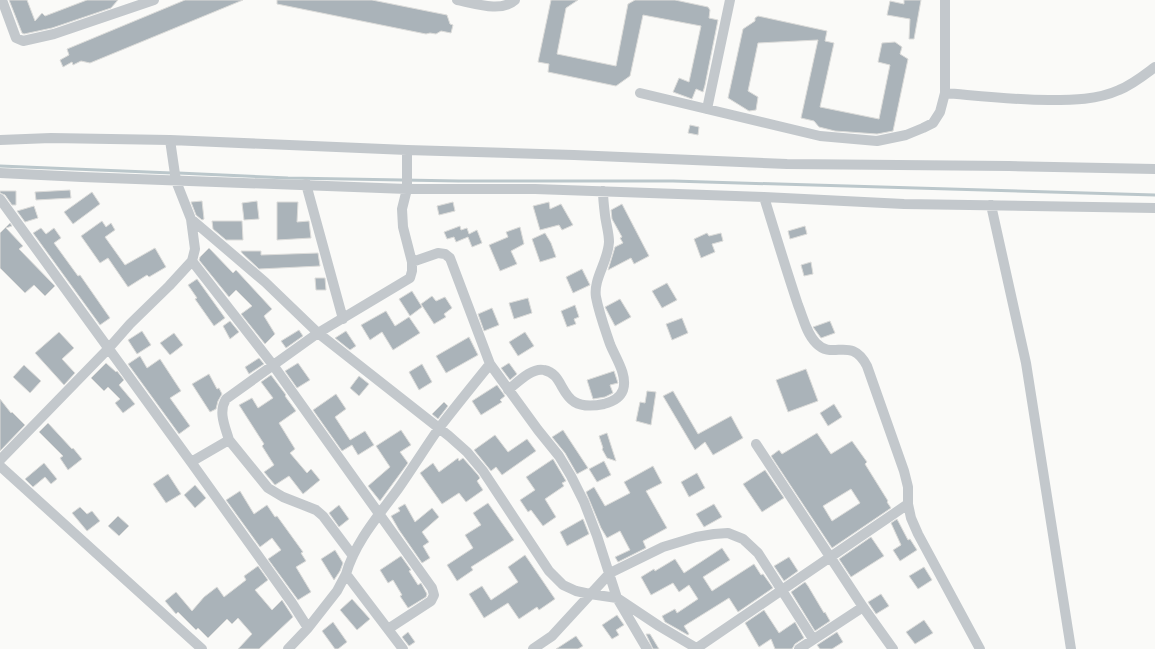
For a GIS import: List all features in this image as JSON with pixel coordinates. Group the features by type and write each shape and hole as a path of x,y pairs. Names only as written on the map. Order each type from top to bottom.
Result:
{"street":[{"path":"2,0 16,38 23,41 54,34 130,4 154,0"},
{"path":"457,0 497,7 506,6 515,0"},
{"path":"707,109 730,0"},
{"path":"640,93 820,136 877,141 906,135 933,122 940,112 945,93 945,0"},
{"path":"945,93 1021,100 1070,100 1094,98 1118,91 1132,84 1155,67"},
{"path":"0,140 51,138 170,140 787,164 1155,169"},
{"path":"0,460 192,261 195,249 191,218 176,181 170,140"},
{"path":"353,556 323,516 316,510 284,497 268,488 229,440 223,420 222,410 226,399 318,333 410,278 412,262 403,227 402,209 407,189 407,150"},
{"path":"0,173 407,189 535,189 764,197 904,204 1155,208"},
{"path":"306,184 343,319"},
{"path":"508,390 526,376 539,369 546,370 553,375 575,403 583,406 596,406 612,402 623,390 621,370 611,346 596,298 595,289 597,279 606,258 609,243 603,191"},
{"path":"764,197 792,287 807,329 815,343 827,350 846,349 855,352 863,358 867,366 904,470 908,487 908,504 911,518 929,556 980,649"},
{"path":"0,199 191,462 292,603 308,628"},
{"path":"991,205 1026,363 1071,649"},
{"path":"191,218 265,282 318,333 467,452 483,471 554,577 563,585 576,591 617,598 659,626 697,648 908,504"},
{"path":"412,262 438,253 445,254 450,258 490,364 508,390 559,456 571,476 584,502 610,573 617,598 647,649"},
{"path":"192,261 273,365 360,488 380,512 422,572 434,592 431,600 388,629"},
{"path":"288,649 308,628 337,591 353,556 380,512 439,429 490,364"},
{"path":"191,462 229,440"},
{"path":"756,444 863,607 893,649"},
{"path":"0,466 202,649"},
{"path":"538,648 552,636 610,573 663,547 696,537 728,533 743,539 758,553 813,639"},
{"path":"346,574 403,649"},
{"path":"799,649 863,607"}],"building":[{"path":"9,0 27,0 35,21 42,13 45,16 87,0 118,0 111,8 52,28 24,34 22,33"},
{"path":"185,0 243,0 90,63 81,61 73,65 72,62 63,67 60,60 69,55 67,49"},
{"path":"277,0 372,0 447,15 450,24 453,25 451,33 441,31 436,34 426,34 277,4"},
{"path":"551,0 578,0 566,8 557,54 616,66 628,4 635,0 675,0 708,7 710,10 709,18 718,20 703,92 696,89 692,99 673,92 679,78 689,82 701,26 643,15 630,76 616,86 548,72 549,64 538,62"},
{"path":"904,0 921,0 914,39 909,39 910,19 887,15 890,1 904,4"},
{"path":"758,16 827,31 825,41 834,43 820,107 879,119 890,65 878,62 882,43 895,42 902,47 900,54 908,59 893,131 877,134 835,131 819,127 814,121 801,118 818,40 758,43 748,91 758,97 756,110 749,111 728,98 743,29 755,21 755,18"},
{"path":"690,125 699,127 698,135 688,133"},
{"path":"70,190 71,198 36,200 35,192"},
{"path":"0,191 16,191 16,205 12,205 5,195 0,193"},
{"path":"92,192 100,204 73,224 64,212"},
{"path":"202,201 204,219 202,220 196,215 191,202"},
{"path":"257,201 259,219 244,220 242,203"},
{"path":"277,202 298,202 297,222 309,221 311,238 277,240"},
{"path":"453,202 455,211 439,215 437,206"},
{"path":"549,202 550,209 561,204 573,225 562,230 559,225 540,230 533,206"},
{"path":"622,204 649,256 634,264 631,258 608,270 615,247 623,243 620,238 622,237 612,219 611,210"},
{"path":"34,206 38,218 25,222 17,211"},
{"path":"102,221 106,227 111,223 115,230 105,237 125,265 155,248 166,267 149,277 147,275 128,287 108,258 100,263 81,236"},
{"path":"212,221 242,221 243,240 226,240 213,229"},
{"path":"10,223 12,226 6,228 23,246 19,249 55,286 45,296 34,285 25,293 0,268 0,233"},
{"path":"460,226 461,230 467,228 469,234 477,230 482,243 472,247 468,237 456,242 454,237 447,239 444,232"},
{"path":"805,226 807,234 790,239 788,231"},
{"path":"520,227 524,244 511,251 517,264 500,271 489,245 508,237 506,232"},
{"path":"41,228 46,234 54,228 61,238 54,243 78,276 80,275 110,318 100,325 33,233"},
{"path":"545,233 551,243 556,257 540,262 532,239"},
{"path":"707,233 709,236 721,233 723,241 712,244 715,252 701,258 694,239"},
{"path":"209,248 233,273 236,270 272,309 264,316 275,334 265,344 241,314 252,306 236,290 229,297 199,260"},
{"path":"241,251 261,251 261,255 318,253 320,266 259,269"},
{"path":"811,262 813,274 804,276 801,265"},
{"path":"582,269 590,285 573,293 566,277"},
{"path":"315,278 325,278 326,290 316,290"},
{"path":"197,279 225,318 214,326 195,299 197,298 188,285"},
{"path":"667,283 677,300 662,308 652,291"},
{"path":"412,291 422,307 410,316 399,299"},
{"path":"432,296 436,301 445,297 452,308 444,314 446,317 434,324 421,304"},
{"path":"528,298 532,313 514,319 509,303"},
{"path":"620,299 631,317 615,326 605,307"},
{"path":"575,305 579,317 574,319 576,324 567,327 561,311"},
{"path":"492,308 499,325 484,331 478,314"},
{"path":"386,311 395,326 409,317 420,333 393,350 382,332 370,340 361,325"},
{"path":"682,318 688,333 672,340 666,324"},
{"path":"230,321 239,332 230,339 223,326"},
{"path":"830,321 835,333 821,338 813,327"},
{"path":"299,330 303,336 286,348 281,341"},
{"path":"142,331 151,345 137,354 128,340"},
{"path":"346,331 356,346 350,350 335,338"},
{"path":"59,332 74,348 62,359 75,373 64,385 35,353"},
{"path":"525,332 534,346 518,356 509,342"},
{"path":"174,333 183,345 170,355 160,343"},
{"path":"469,337 478,355 446,373 436,356"},
{"path":"140,356 147,368 160,359 181,391 170,398 190,426 179,434 128,364"},
{"path":"259,358 264,364 249,374 245,367"},
{"path":"106,363 116,372 117,371 124,380 119,385 135,404 123,413 115,403 120,399 108,387 104,391 91,378"},
{"path":"298,363 310,380 297,388 285,371"},
{"path":"509,363 517,374 510,380 501,368"},
{"path":"422,364 432,382 419,390 409,372"},
{"path":"24,365 41,381 30,393 13,377"},
{"path":"806,369 818,401 788,412 776,380"},
{"path":"614,371 618,383 610,385 613,393 605,397 593,399 587,380"},
{"path":"209,374 217,389 219,388 222,394 216,409 210,412 192,384"},
{"path":"271,375 296,411 279,423 295,449 290,453 307,473 311,469 320,480 303,494 289,476 275,485 264,472 274,465 262,446 264,444 239,405 252,398 258,408 273,398 261,382"},
{"path":"359,376 369,384 359,396 350,388"},
{"path":"497,385 505,396 500,400 502,402 481,415 472,401"},
{"path":"647,391 656,392 651,425 636,421 640,402 645,403"},
{"path":"673,391 698,434 731,416 743,438 713,455 705,442 695,450 663,396"},
{"path":"336,394 346,409 335,417 350,440 365,431 374,445 358,455 352,445 342,451 313,410"},
{"path":"0,399 11,413 12,412 25,425 0,451"},
{"path":"444,402 448,406 438,419 432,414"},
{"path":"834,404 842,417 828,426 820,413"},
{"path":"48,423 82,459 68,470 60,458 63,456 39,432"},
{"path":"401,430 411,445 400,452 408,463 380,501 368,486 390,467 376,446"},
{"path":"563,430 588,468 577,474 565,453 552,437"},
{"path":"607,433 616,461 607,458 602,449 599,436"},
{"path":"817,433 831,454 852,441 867,462 865,464 891,508 832,548 771,456 779,450 782,454","holes":["851,489 860,503 832,521 823,506"]},
{"path":"495,435 508,452 527,439 536,451 502,475 496,467 491,471 474,450"},
{"path":"458,458 459,461 463,458 478,475 480,478 477,481 483,490 466,502 459,493 442,504 420,473 433,463 439,472"},
{"path":"553,459 566,481 562,483 564,486 545,499 556,517 543,526 531,510 528,512 520,500 535,490 526,477"},
{"path":"604,461 611,475 597,482 589,469"},
{"path":"44,463 57,479 51,484 45,477 33,487 25,479"},
{"path":"653,466 662,483 646,491 667,528 643,541 646,548 618,562 615,557 630,550 620,531 607,538 601,528 586,492 594,487 605,506 630,493 624,482"},
{"path":"765,470 784,498 762,512 743,484"},
{"path":"697,473 705,488 689,497 681,482"},
{"path":"168,474 181,494 166,503 153,484"},
{"path":"195,485 206,498 195,508 184,495"},
{"path":"240,491 254,514 267,505 275,517 277,516 303,552 301,553 306,561 296,567 311,592 298,600 268,559 281,550 272,538 260,547 226,500"},
{"path":"488,503 514,540 471,567 473,570 457,581 447,565 473,548 465,535 481,525 473,513"},
{"path":"405,504 415,522 432,508 439,517 422,532 429,542 423,546 430,558 422,563 391,516 400,511 398,508"},
{"path":"714,504 722,517 704,527 696,514"},
{"path":"339,505 349,519 339,527 329,513"},
{"path":"80,507 87,514 92,511 100,521 87,531 72,513"},
{"path":"118,516 129,526 119,536 108,526"},
{"path":"583,519 589,534 567,546 560,532"},
{"path":"897,519 908,540 910,539 917,550 900,561 893,550 901,545 891,523"},
{"path":"871,537 884,556 851,577 839,559"},
{"path":"722,548 730,560 703,577 712,591 754,564 761,575 763,574 773,588 738,612 729,598 684,626 689,634 688,635 665,622 662,616 675,609 677,613 698,599 689,585 679,592 673,583 651,595 641,577 654,569 655,571 675,559 684,573"},
{"path":"335,550 343,563 334,580 321,559"},
{"path":"525,555 555,599 539,610 537,607 519,619 508,603 484,618 469,594 482,586 491,600 518,582 508,567"},
{"path":"401,556 411,570 409,571 418,585 421,583 427,594 426,597 408,608 400,596 402,595 393,580 388,583 380,570"},
{"path":"789,557 798,571 784,581 774,566"},
{"path":"258,566 268,580 255,590 272,610 282,600 293,617 259,649 238,649 252,634 238,618 232,624 227,619 208,638 198,628 196,630 178,612 176,614 165,601 176,592 192,611 204,597 217,587 224,597 246,580 244,576"},
{"path":"924,567 932,580 918,589 909,576"},
{"path":"805,582 830,621 815,631 791,592"},
{"path":"881,594 889,606 876,614 868,602"},
{"path":"352,599 370,619 357,630 340,610"},
{"path":"764,610 779,633 795,622 804,638 795,644 792,649 775,649 771,639 759,647 745,623"},
{"path":"617,615 624,625 616,630 619,635 612,639 602,625"},
{"path":"924,620 933,633 915,644 906,632"},
{"path":"333,622 347,642 338,649 335,649 322,631"},
{"path":"408,632 415,642 409,646 402,637"},
{"path":"837,632 843,642 832,649 820,649 817,645"},
{"path":"646,634 650,634 659,649 653,649"},
{"path":"576,636 583,646 578,649 556,649"}],"waterway":[{"path":"0,166 172,173"},
{"path":"178,173 288,178 459,181 673,181 1155,195"}]}
